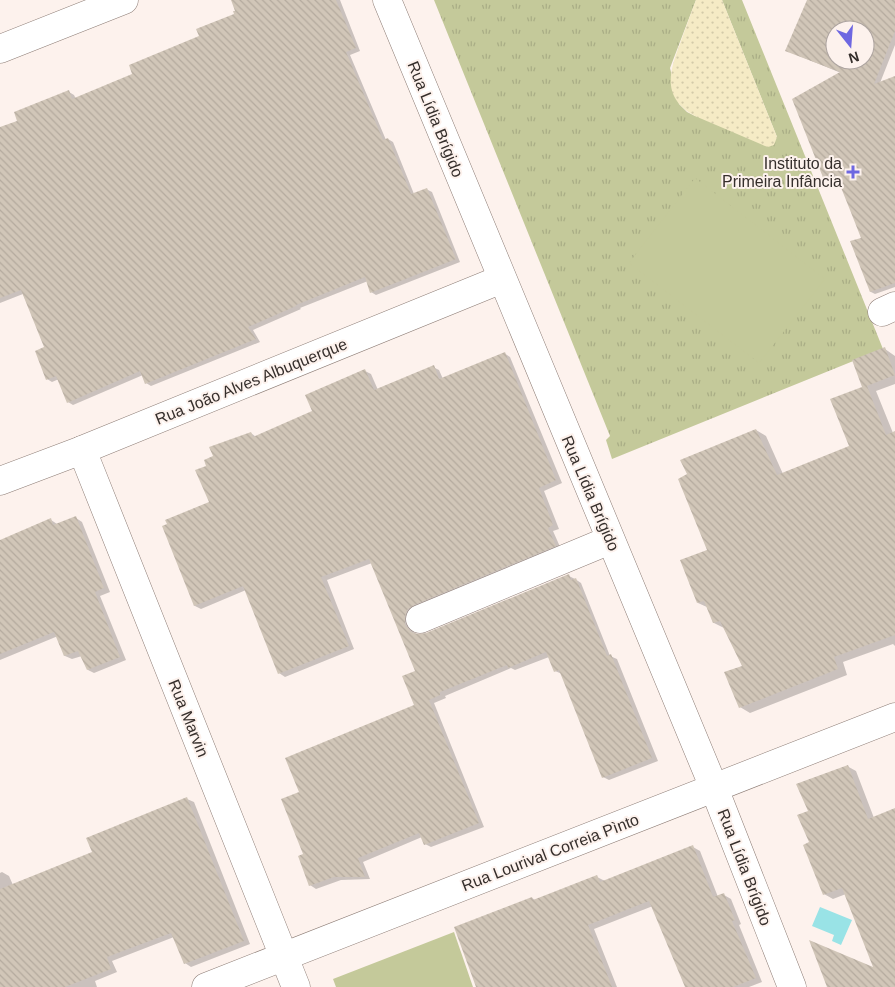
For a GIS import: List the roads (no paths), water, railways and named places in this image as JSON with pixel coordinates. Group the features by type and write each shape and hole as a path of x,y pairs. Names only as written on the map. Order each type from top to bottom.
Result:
{"street":[{"path":"0,49 124,0"},
{"name":"Rua Lídia Brígido","path":"387,0 714,788 792,987"},
{"name":"Rua João Alves Albuquerque","path":"0,481 82,450 502,279"},
{"name":"Rua Marvin","path":"82,450 296,987"},
{"path":"420,619 610,540"},
{"name":"Rua Lourival Correia Pìnto","path":"206,987 895,717"}],"water":[{"path":"820,907 852,920 841,945 832,941 834,935 812,926"}],"place":[{"name":"Instituto da Primeira Infância","path":"853,172"}]}
